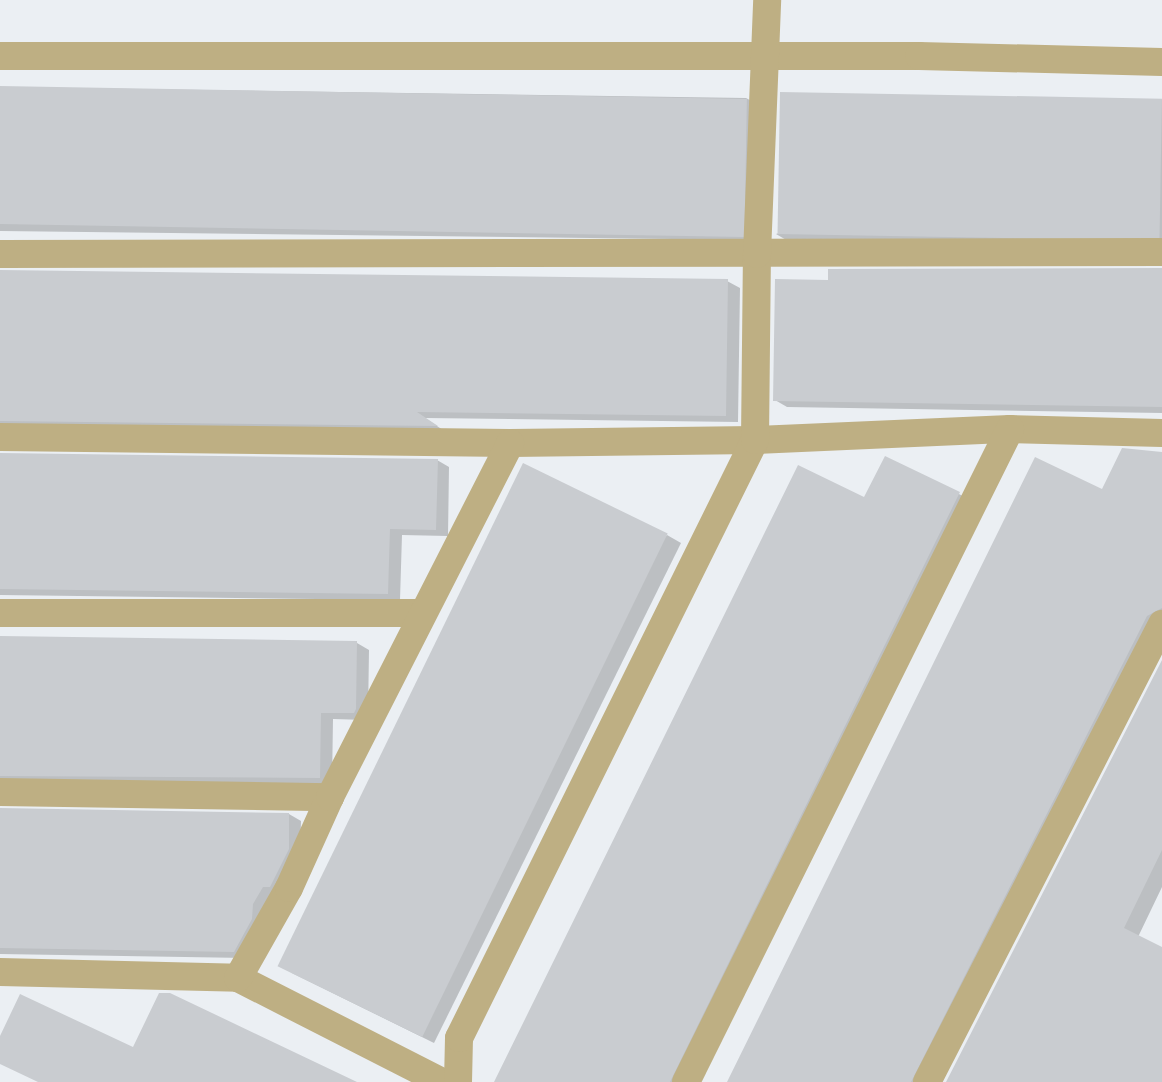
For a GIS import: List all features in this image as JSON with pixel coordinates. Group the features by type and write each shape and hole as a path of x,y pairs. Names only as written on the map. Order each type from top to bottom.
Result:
{"street":[{"path":"413,1076 459,1038 755,440 757,254 767,0"},
{"path":"0,56 766,58 919,56 1162,62"},
{"path":"0,254 1162,252"},
{"path":"686,1082 1010,429"},
{"path":"0,437 510,443 755,440 1010,429 1162,433"},
{"path":"238,978 289,888 330,797 510,443"},
{"path":"0,613 423,613"},
{"path":"927,1082 1162,624"},
{"path":"0,792 330,797"},
{"path":"0,972 238,978 413,1076 442,1082"},
{"path":"458,1082 459,1038"}],"building":[{"path":"0,86 747,99 744,237 0,224"},
{"path":"780,92 1162,99 1159,241 778,234"},
{"path":"1162,268 1162,407 773,401 775,279 828,280 828,269"},
{"path":"0,270 728,279 726,416 417,412 438,426 0,421"},
{"path":"1122,448 1162,452 1162,608 1147,616 911,1082 727,1082 1035,457 1102,489"},
{"path":"0,453 438,459 436,530 390,529 388,594 0,589"},
{"path":"885,456 960,492 670,1082 494,1082 798,465 864,497"},
{"path":"523,463 668,534 422,1037 278,966"},
{"path":"0,636 357,641 356,709 354,713 321,713 320,778 0,776"},
{"path":"1162,660 1162,850 1124,928 1162,947 1162,1082 946,1082"},
{"path":"0,808 289,813 289,849 270,887 263,887 253,904 252,919 234,952 0,948"},
{"path":"159,993 170,993 357,1082 38,1082 0,1064 0,1036 20,994 133,1047"}]}
